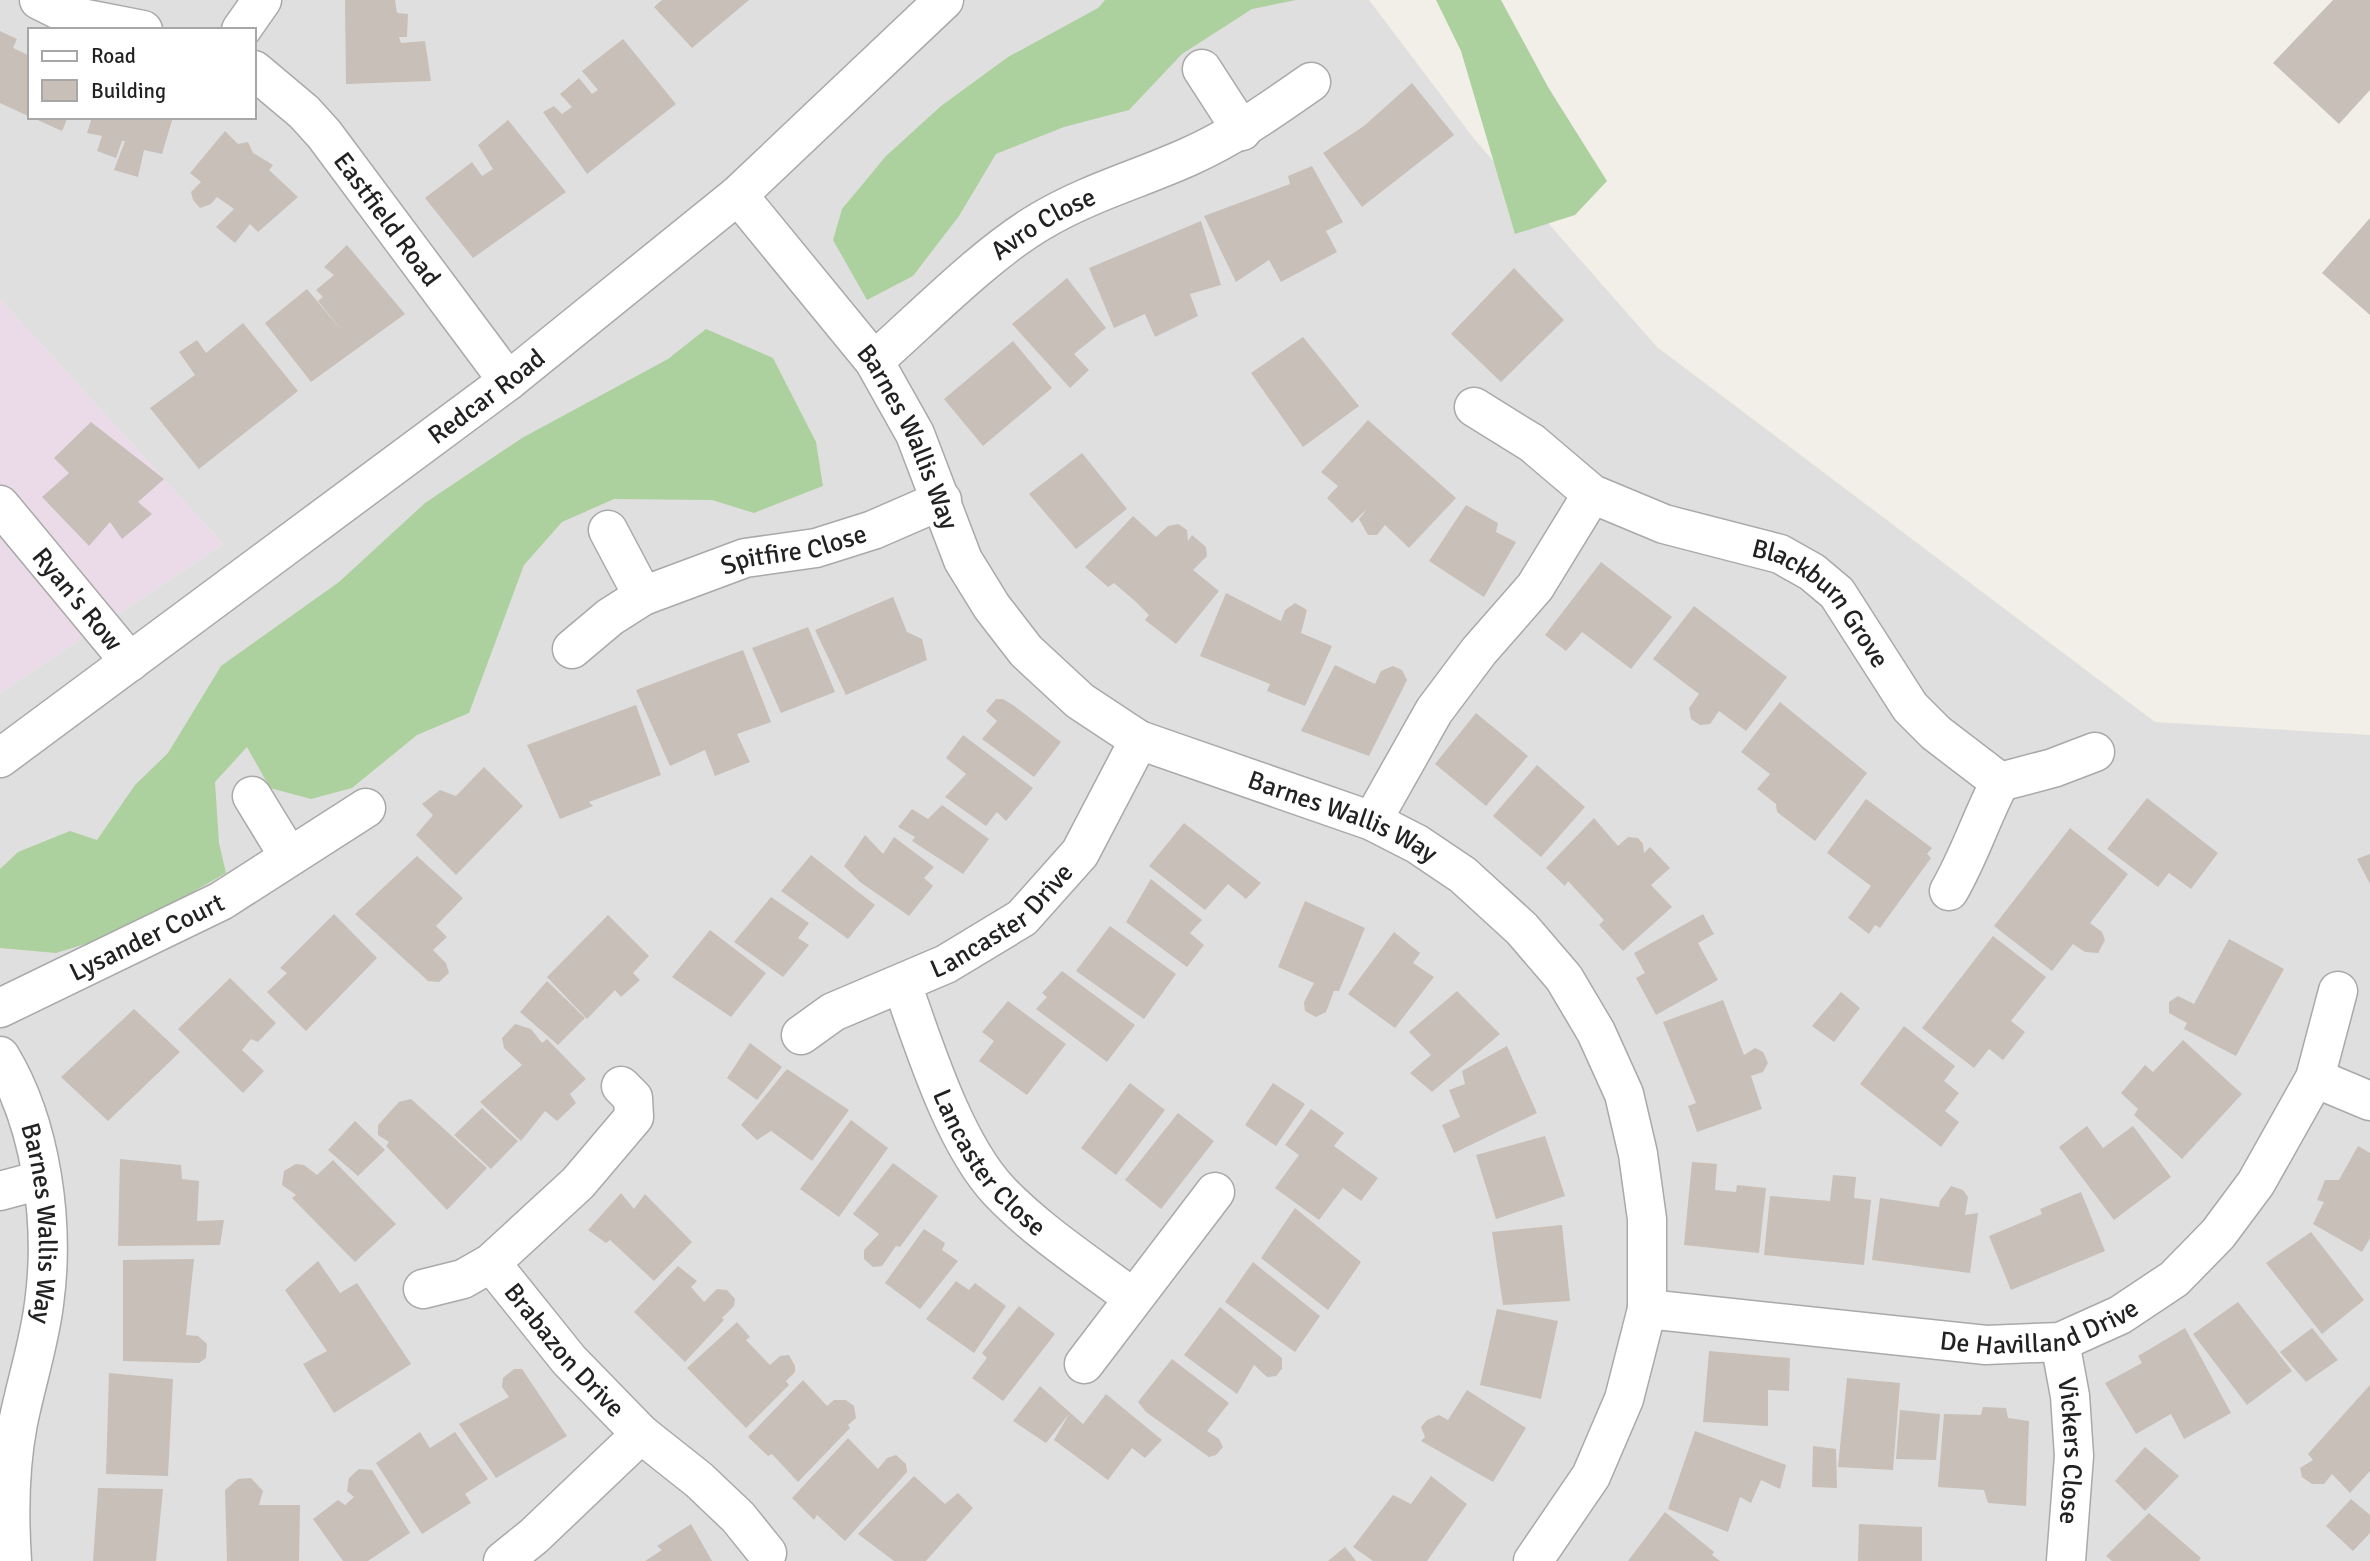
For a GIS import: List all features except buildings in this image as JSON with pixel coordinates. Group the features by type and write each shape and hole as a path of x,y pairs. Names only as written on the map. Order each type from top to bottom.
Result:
{"street":[{"path":"40,0 71,16 133,28"},
{"path":"242,28 262,0"},
{"name":"Redcar Road","path":"0,758 508,381 738,195 944,0"},
{"path":"1202,69 1242,131"},
{"name":"Eastfield Road","path":"256,72 304,112 324,134 508,381"},
{"name":"Avro Close","path":"874,361 992,258 1040,221 1104,188 1186,158 1242,131 1311,82"},
{"name":"Barnes Wallis Way","path":"738,195 874,361 915,434 963,560 992,607 1026,651 1080,701 1139,740 1373,821 1417,844 1463,875 1522,929 1564,978 1596,1032 1624,1094 1638,1154 1647,1219 1647,1309 1624,1399 1591,1476 1534,1561"},
{"name":"Blackburn Grove","path":"1474,407 1532,443 1592,494 1664,524 1780,554 1812,572 1837,593 1859,623 1886,674 1910,707 1936,733 2000,782"},
{"path":"1373,821 1434,711 1479,651 1535,587 1592,494"},
{"name":"Spitfire Close","path":"572,649 610,617 643,596 745,558 827,544 873,530 942,500"},
{"name":"Ryan's Row","path":"0,505 130,662"},
{"path":"608,530 643,596"},
{"name":"Lancaster Drive","path":"801,1035 833,1012 866,996 902,984 985,942 1022,918 1080,852 1139,740"},
{"path":"1949,891 1970,854 1983,813 2000,782 2053,768 2095,752"},
{"path":"252,796 288,855"},
{"name":"Lysander Court","path":"0,1008 220,901 288,855 366,808"},
{"name":"Lancaster Close","path":"902,984 926,1054 972,1155 999,1190 1133,1298"},
{"name":"De Havilland Drive","path":"1647,1309 1986,1345 2060,1342 2120,1315 2174,1279 2218,1234 2256,1183 2315,1078 2338,991"},
{"name":"Barnes Wallis Way","path":"0,1056 20,1097 41,1180 48,1264 44,1305 14,1451 8,1502 12,1561"},
{"path":"2315,1078 2370,1101"},
{"name":"Brabazon Drive","path":"423,1289 463,1279 491,1263 578,1183 634,1117 633,1098 621,1086"},
{"path":"0,1191 41,1180"},
{"path":"1084,1364 1215,1192"},
{"name":"Brabazon Drive","path":"491,1263 569,1360 641,1434 699,1480 738,1517 766,1553"},
{"name":"Vickers Close","path":"2060,1342 2070,1396 2074,1456 2066,1561"},
{"name":"Brabazon Drive","path":"503,1561 534,1536 641,1434"}],"shaded area":[{"path":"0,0 1369,0 1475,140 1657,347 2155,722 2370,735 2370,1561 0,1561 0,693 223,544 0,299"},
{"path":"0,299 223,544 0,693"}],"green space":[{"path":"1105,0 1296,0 1252,9 1182,54 1129,110 1064,127 996,154 959,216 913,276 867,300 833,240 842,209 886,156 941,106 1008,57 1098,8"},
{"path":"1436,0 1501,0 1548,87 1607,181 1575,215 1515,234 1461,51"},
{"path":"706,329 773,358 816,442 823,486 754,513 712,500 614,499 562,522 524,565 469,713 417,735 352,788 311,799 270,788 247,747 215,782 219,843 226,873 121,933 56,953 0,948 0,869 18,852 70,831 97,840 135,785 168,753 221,666 339,582 425,503 522,438 668,359"}]}
